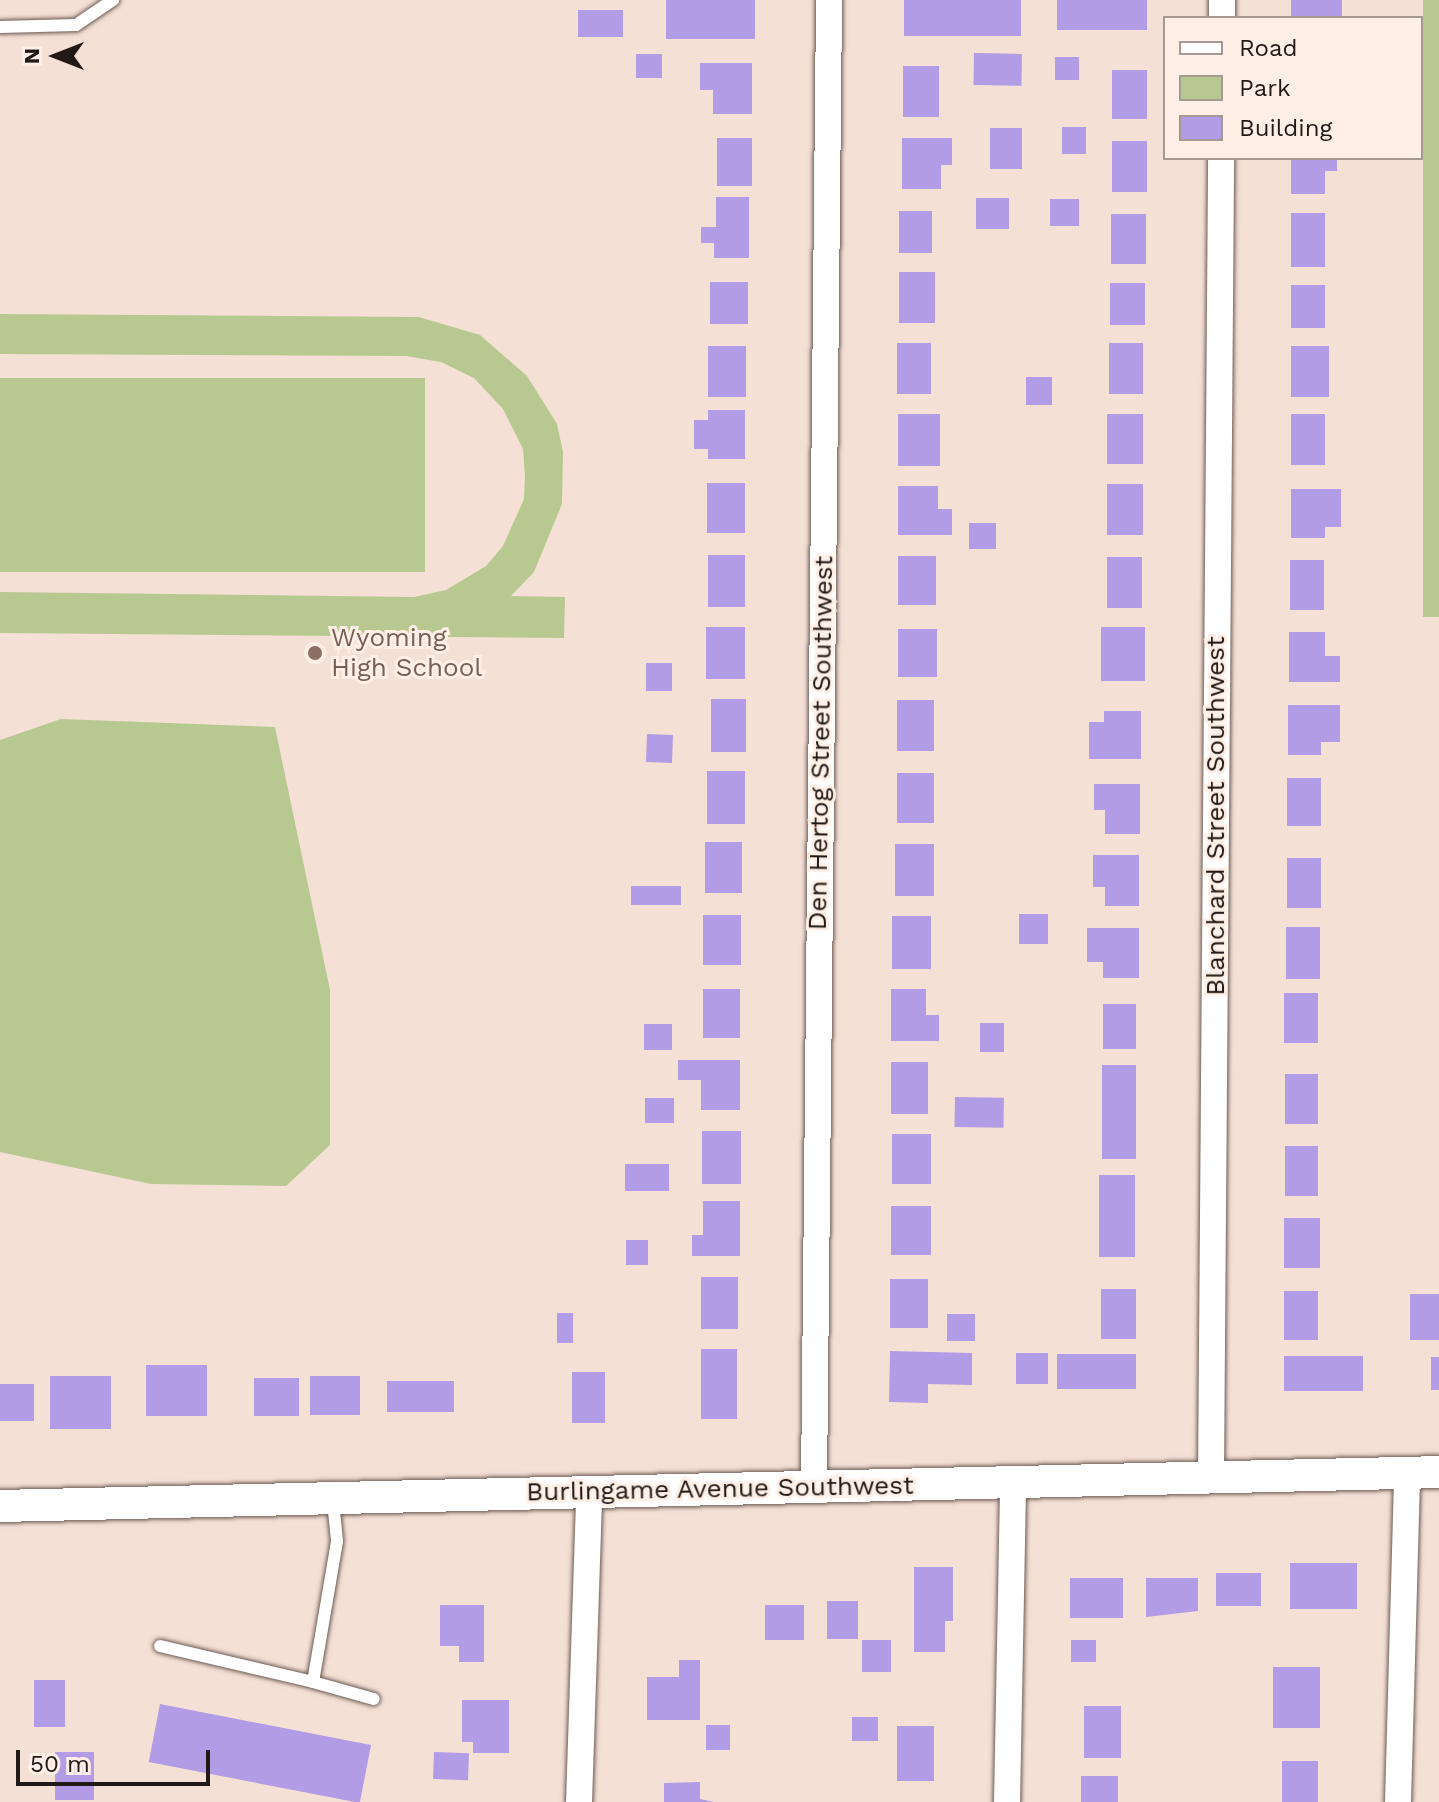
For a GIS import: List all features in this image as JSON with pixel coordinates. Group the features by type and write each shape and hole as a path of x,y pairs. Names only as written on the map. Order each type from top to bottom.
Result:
{"street":[{"name":"Den Hertog Street Southwest","path":"814,1486 829,0"},
{"name":"Blanchard Street Southwest","path":"1211,1475 1221,160"},
{"path":"1398,1802 1407,1472"},
{"name":"Burlingame Avenue Southwest","path":"0,1506 1439,1472"},
{"path":"1007,1802 1013,1483"},
{"path":"579,1802 589,1493"}],"lane":[{"path":"0,27 76,25 113,0"},
{"path":"313,1682 337,1541 333,1498"},
{"path":"160,1646 374,1699"}],"green space":[{"path":"1423,0 1439,0 1439,617 1423,617"},
{"path":"0,314 419,317 480,335 527,376 557,424 563,452 562,504 534,572 511,596 565,597 564,638 0,633 0,592 414,597 446,590 486,566 503,546 524,499 525,476 523,449 503,409 474,378 441,362 406,356 0,354"},
{"path":"0,378 425,378 425,572 0,572"},
{"path":"61,719 275,727 330,990 330,1145 286,1186 151,1184 0,1152 0,740"}],"building":[{"path":"666,0 755,0 755,39 666,39"},
{"path":"904,0 1021,0 1021,36 904,36"},
{"path":"1057,0 1147,0 1147,30 1057,30"},
{"path":"1291,0 1342,0 1342,16 1291,16"},
{"path":"578,10 623,10 623,37 578,37"},
{"path":"974,53 1022,54 1021,86 973,85"},
{"path":"636,54 662,54 662,78 636,78"},
{"path":"1055,57 1079,57 1079,80 1055,80"},
{"path":"700,63 752,63 752,114 713,114 713,90 700,90"},
{"path":"903,66 939,66 939,117 903,117"},
{"path":"1112,70 1147,70 1147,119 1112,119"},
{"path":"1062,127 1086,127 1086,154 1062,154"},
{"path":"990,128 1022,128 1022,169 990,169"},
{"path":"717,138 752,138 752,186 717,186"},
{"path":"902,138 952,138 952,165 941,165 941,189 902,189"},
{"path":"1112,141 1147,141 1147,192 1112,192"},
{"path":"1291,160 1337,160 1337,171 1325,171 1325,194 1291,194"},
{"path":"716,197 749,197 749,258 714,258 714,243 701,243 701,227 716,227"},
{"path":"976,198 1009,198 1009,229 976,229"},
{"path":"1050,199 1079,199 1079,226 1050,226"},
{"path":"899,211 932,211 932,253 899,253"},
{"path":"1291,213 1325,213 1325,267 1291,267"},
{"path":"1111,214 1146,214 1146,264 1111,264"},
{"path":"899,272 935,272 935,323 899,323"},
{"path":"710,282 748,282 748,324 710,324"},
{"path":"1110,283 1145,283 1145,325 1110,325"},
{"path":"1291,285 1325,285 1325,328 1291,328"},
{"path":"897,343 931,343 931,394 897,394"},
{"path":"1109,343 1143,343 1143,394 1109,394"},
{"path":"708,346 746,346 746,397 708,397"},
{"path":"1291,346 1329,346 1329,397 1291,397"},
{"path":"1026,377 1052,377 1052,405 1026,405"},
{"path":"708,410 745,410 745,459 708,459 708,449 694,449 694,420 708,420"},
{"path":"898,414 940,414 940,466 898,466"},
{"path":"1107,414 1143,414 1143,464 1107,464"},
{"path":"1291,414 1325,414 1325,465 1291,465"},
{"path":"707,483 745,483 745,533 707,533"},
{"path":"1107,484 1143,484 1143,535 1107,535"},
{"path":"898,486 938,486 938,509 952,509 952,535 898,535"},
{"path":"1291,489 1341,489 1341,527 1325,527 1325,538 1291,538"},
{"path":"969,523 996,523 996,549 969,549"},
{"path":"708,555 745,555 745,607 708,607"},
{"path":"898,556 936,556 936,605 898,605"},
{"path":"1107,557 1142,557 1142,608 1107,608"},
{"path":"1290,560 1324,560 1324,610 1290,610"},
{"path":"706,627 745,627 745,679 706,679"},
{"path":"1101,627 1145,627 1145,681 1101,681"},
{"path":"898,629 937,629 937,677 898,677"},
{"path":"1289,632 1325,632 1325,656 1340,656 1340,682 1289,682"},
{"path":"646,663 672,663 672,691 646,691"},
{"path":"711,699 746,699 746,752 711,752"},
{"path":"897,700 934,700 934,751 897,751"},
{"path":"1288,705 1340,705 1340,742 1321,742 1321,755 1288,755"},
{"path":"1104,711 1141,711 1141,759 1089,759 1089,722 1104,722"},
{"path":"647,734 673,735 672,763 646,762"},
{"path":"707,771 745,771 745,824 707,824"},
{"path":"897,773 934,773 934,823 897,823"},
{"path":"1287,778 1321,778 1321,826 1287,826"},
{"path":"1094,784 1140,784 1140,834 1105,834 1105,810 1094,810"},
{"path":"705,842 742,842 742,893 705,893"},
{"path":"895,844 934,844 934,896 895,896"},
{"path":"1093,855 1139,855 1139,906 1105,906 1105,887 1093,887"},
{"path":"1287,858 1321,858 1321,908 1287,908"},
{"path":"631,886 681,886 681,905 631,905"},
{"path":"1019,914 1048,914 1048,944 1019,944"},
{"path":"703,915 741,915 741,965 703,965"},
{"path":"892,916 931,916 931,969 892,969"},
{"path":"1286,927 1320,927 1320,979 1286,979"},
{"path":"1087,928 1139,928 1139,978 1103,978 1103,962 1087,962"},
{"path":"703,989 740,989 740,1038 703,1038"},
{"path":"891,989 926,989 926,1015 939,1015 939,1041 891,1041"},
{"path":"1284,993 1318,993 1318,1043 1284,1043"},
{"path":"1103,1004 1136,1004 1136,1049 1103,1049"},
{"path":"980,1023 1004,1023 1004,1052 980,1052"},
{"path":"644,1024 672,1024 672,1050 644,1050"},
{"path":"678,1060 740,1060 740,1110 701,1110 701,1080 678,1080"},
{"path":"891,1062 928,1062 928,1114 891,1114"},
{"path":"1102,1065 1136,1065 1136,1159 1102,1159"},
{"path":"1285,1074 1318,1074 1318,1124 1285,1124"},
{"path":"955,1097 1004,1098 1003,1128 954,1127"},
{"path":"645,1098 674,1098 674,1123 645,1123"},
{"path":"702,1131 741,1131 741,1184 702,1184"},
{"path":"892,1134 931,1134 931,1184 892,1184"},
{"path":"1285,1146 1318,1146 1318,1196 1285,1196"},
{"path":"625,1164 669,1164 669,1191 625,1191"},
{"path":"1099,1175 1135,1175 1135,1257 1099,1257"},
{"path":"703,1201 740,1201 740,1256 692,1256 692,1235 703,1235"},
{"path":"891,1206 931,1206 931,1255 891,1255"},
{"path":"1284,1218 1320,1218 1320,1268 1284,1268"},
{"path":"626,1240 648,1240 648,1265 626,1265"},
{"path":"701,1277 738,1277 738,1329 701,1329"},
{"path":"890,1279 928,1279 928,1328 890,1328"},
{"path":"1101,1289 1136,1289 1136,1339 1101,1339"},
{"path":"1284,1291 1318,1291 1318,1340 1284,1340"},
{"path":"1410,1294 1439,1294 1439,1340 1410,1340"},
{"path":"557,1313 573,1313 573,1343 557,1343"},
{"path":"947,1314 975,1314 975,1341 947,1341"},
{"path":"701,1349 737,1349 737,1419 701,1419"},
{"path":"890,1351 972,1353 972,1385 928,1384 928,1403 889,1402"},
{"path":"1016,1353 1048,1353 1048,1384 1016,1384"},
{"path":"1057,1354 1136,1354 1136,1389 1057,1389"},
{"path":"1284,1356 1363,1356 1363,1391 1284,1391"},
{"path":"1431,1357 1439,1357 1439,1390 1431,1390"},
{"path":"146,1365 207,1365 207,1416 146,1416"},
{"path":"572,1372 605,1372 605,1423 572,1423"},
{"path":"50,1376 111,1376 111,1429 50,1429"},
{"path":"310,1376 360,1376 360,1415 310,1415"},
{"path":"254,1378 299,1378 299,1416 254,1416"},
{"path":"387,1381 454,1381 454,1412 387,1412"},
{"path":"0,1384 34,1384 34,1421 0,1421"},
{"path":"1290,1563 1357,1563 1357,1609 1290,1609"},
{"path":"914,1567 953,1567 953,1621 945,1621 945,1652 914,1652"},
{"path":"1216,1573 1261,1573 1261,1606 1216,1606"},
{"path":"1070,1578 1123,1578 1123,1618 1070,1618"},
{"path":"1146,1578 1198,1578 1198,1611 1146,1617"},
{"path":"827,1601 858,1601 858,1639 827,1639"},
{"path":"440,1605 484,1605 484,1662 459,1662 459,1646 440,1646"},
{"path":"765,1605 804,1605 804,1640 765,1640"},
{"path":"862,1640 891,1640 891,1672 862,1672"},
{"path":"1071,1640 1096,1640 1096,1662 1071,1662"},
{"path":"679,1660 700,1660 700,1720 647,1720 647,1677 679,1677"},
{"path":"1273,1667 1320,1667 1320,1728 1273,1728"},
{"path":"34,1680 65,1680 65,1727 34,1727"},
{"path":"462,1700 509,1700 509,1753 473,1753 473,1742 462,1742"},
{"path":"160,1704 371,1745 360,1802 149,1762"},
{"path":"1084,1706 1121,1706 1121,1758 1084,1758"},
{"path":"852,1717 878,1717 878,1741 852,1741"},
{"path":"706,1725 730,1725 730,1750 706,1750"},
{"path":"897,1726 934,1726 934,1781 897,1781"},
{"path":"55,1752 94,1752 94,1800 55,1800"},
{"path":"434,1752 469,1753 468,1780 433,1779"},
{"path":"1282,1761 1318,1761 1318,1802 1282,1802"},
{"path":"1081,1776 1118,1776 1118,1802 1081,1802"},
{"path":"700,1782 700,1799 714,1802 664,1802 664,1783"}],"place":[{"name":"Wyoming High School","path":"315,653"}]}
